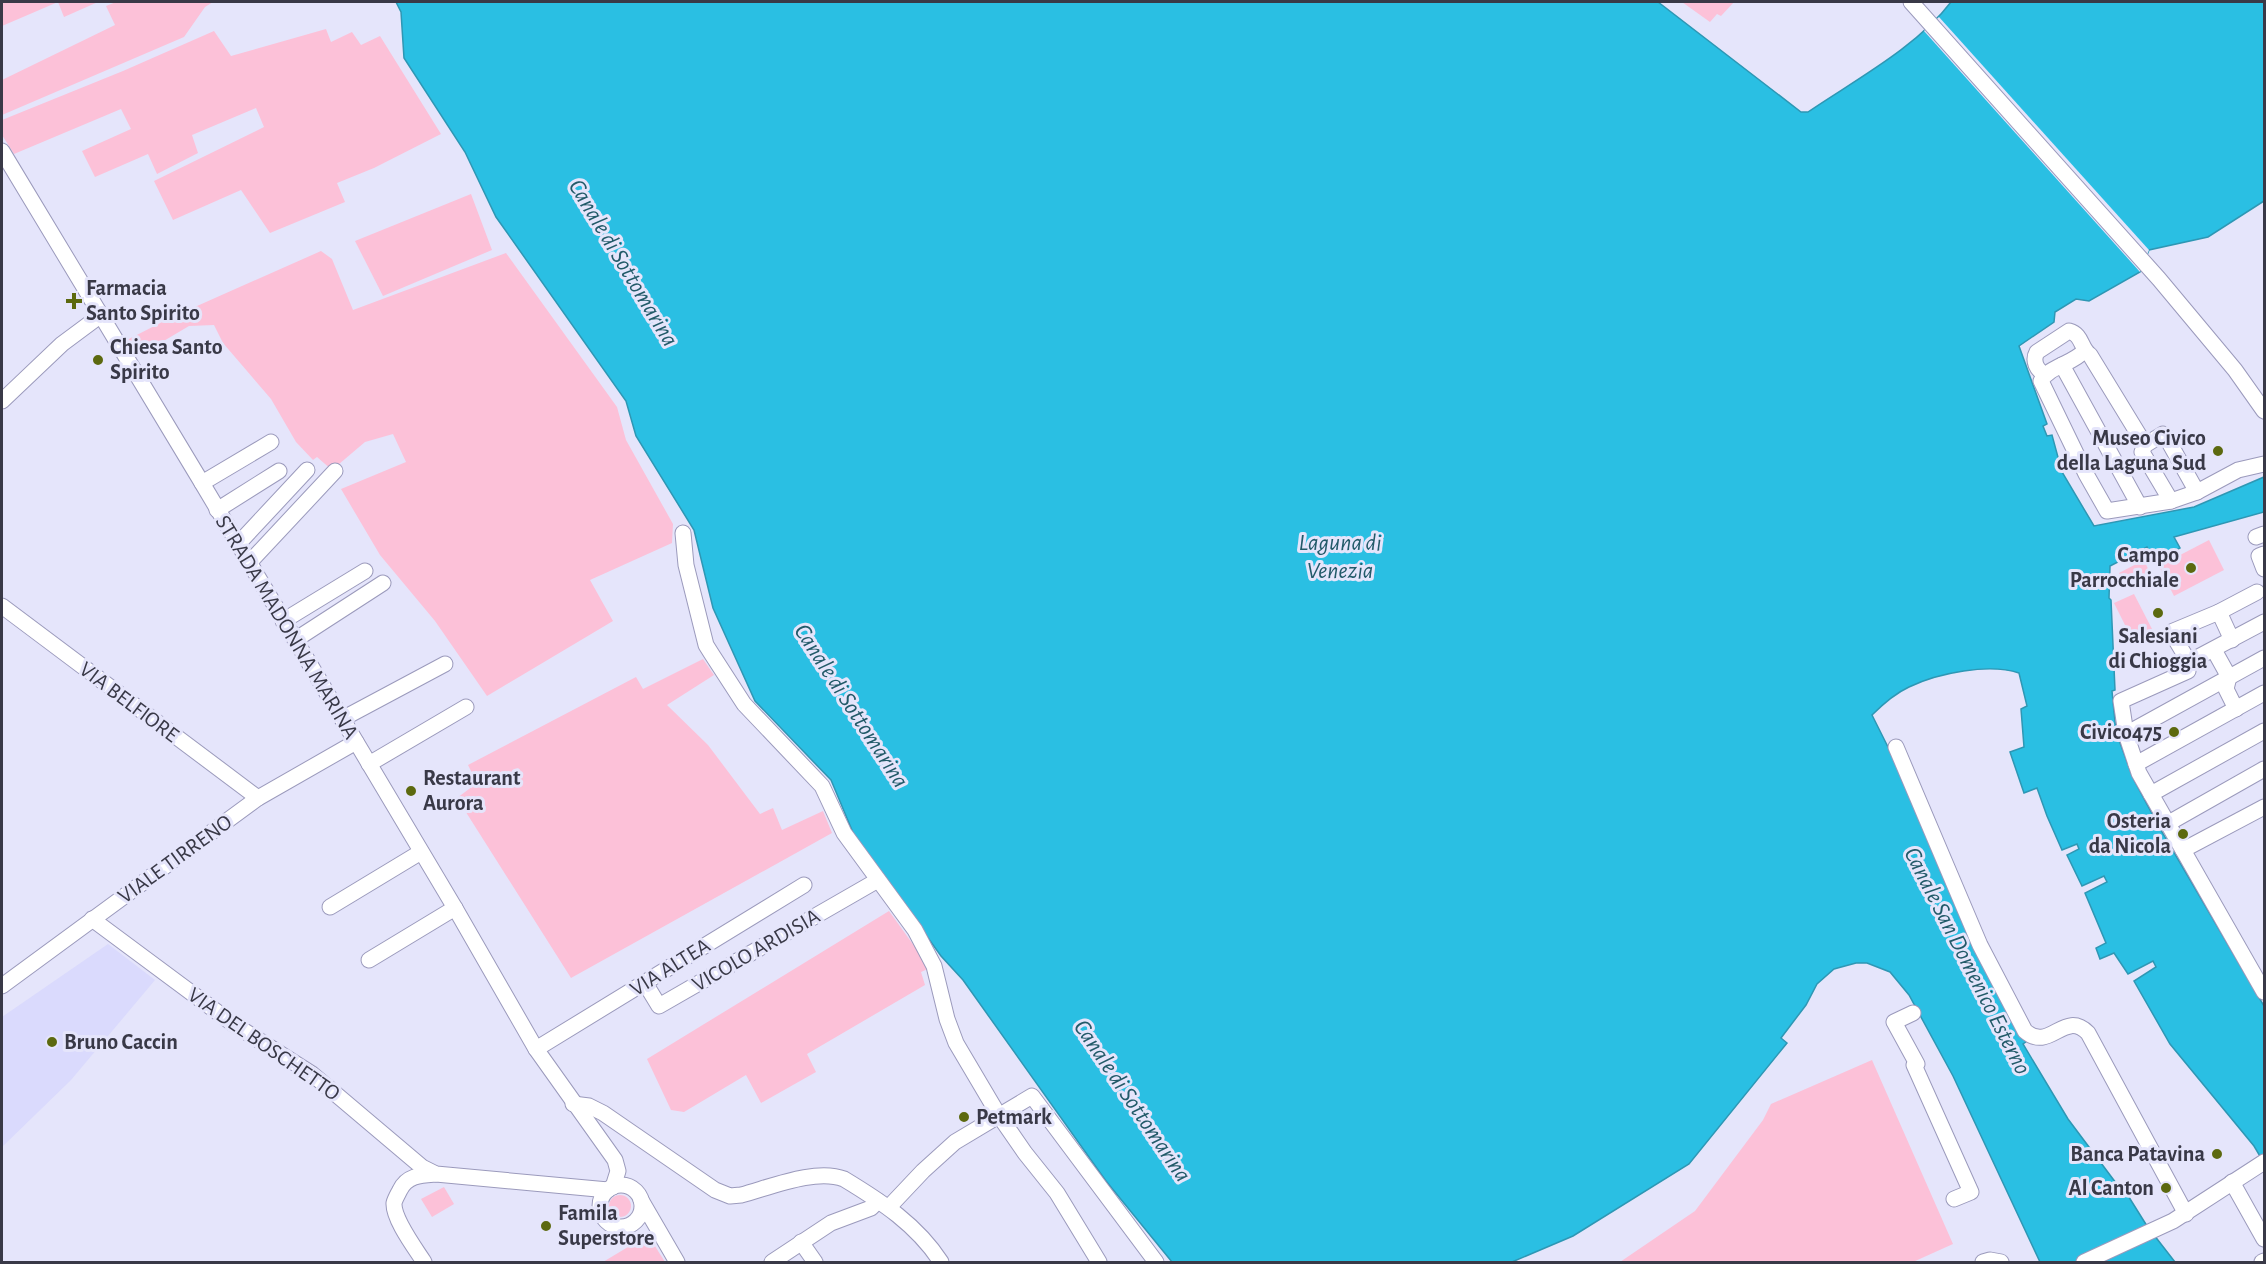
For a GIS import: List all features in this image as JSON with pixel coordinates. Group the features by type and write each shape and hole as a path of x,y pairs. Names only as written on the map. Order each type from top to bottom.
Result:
{"street":[{"path":"1911,2 2144,262 2235,370 2265,411"},
{"name":"STRADA MADONNA MARINA","path":"2,151 422,852 536,1049 615,1160 618,1171 610,1189"},
{"path":"2,401 62,344 101,315"},
{"path":"2045,375 2036,367 2035,355 2066,333 2072,332 2078,336 2084,351 2090,355 2145,445"},
{"path":"2084,351 2045,375 2041,381 2107,511 2171,501 2197,492 2238,470 2265,464"},
{"path":"2062,365 2140,507"},
{"path":"2171,501 2142,452 2145,445 2163,434 2197,492"},
{"path":"202,483 271,442"},
{"path":"238,544 307,470"},
{"path":"217,510 279,471"},
{"path":"249,563 335,471"},
{"path":"683,534 686,565 706,645 744,704 822,786 844,833 915,930 934,966 947,1019 956,1043 998,1114 1057,1193 1100,1263"},
{"path":"2265,554 2259,556 2265,569"},
{"path":"284,621 365,571"},
{"path":"295,640 383,583"},
{"path":"2189,662 2171,632 2219,612 2257,592"},
{"name":"VIA BELFIORE","path":"2,606 258,798"},
{"path":"2219,612 2232,640"},
{"path":"2265,622 2189,662 2186,664 2188,671 2121,701 2126,734 2136,764 2167,824 2265,992"},
{"path":"2214,650 2229,677 2226,689 2236,709"},
{"path":"2126,734 2265,658"},
{"path":"342,719 445,664"},
{"path":"2136,764 2265,693"},
{"path":"369,764 466,707"},
{"path":"2151,794 2265,731"},
{"name":"VIALE TIRRENO","path":"2,986 258,798 356,742"},
{"path":"1896,747 1980,945 2025,1031 2031,1036 2041,1038 2076,1024 2088,1033 2186,1214"},
{"path":"2167,824 2265,769"},
{"path":"2183,850 2265,807"},
{"path":"330,907 422,852"},
{"name":"VICOLO ARDISIA","path":"645,983 658,1006 878,880"},
{"name":"VIA ALTEA","path":"536,1049 804,885"},
{"path":"369,960 454,908"},
{"name":"VIA DEL BOSCHETTO","path":"92,919 232,1023 312,1074 416,1163 436,1174 610,1189"},
{"path":"1913,1012 1894,1022 1917,1064 1914,1065 1971,1192 1954,1199"},
{"path":"772,1263 831,1222 884,1204 911,1183 955,1142 998,1114 1032,1096 1156,1263"},
{"path":"573,1104 589,1106 603,1113 723,1194 741,1195 813,1176 830,1175 844,1179 884,1204 925,1239 941,1263"},
{"path":"2084,1263 2186,1214 2264,1162"},
{"path":"424,1263 396,1216 394,1202 402,1186 408,1180 416,1176 436,1174"},
{"path":"2232,1182 2265,1239"},
{"path":"576,1186 600,1210 604,1219 613,1225 628,1226 646,1223 663,1237"},
{"path":"600,1210 601,1200 610,1189 618,1186 630,1188 638,1196 677,1263"},
{"path":"628,1226 636,1220 641,1210 638,1196"},
{"path":"801,1242 815,1263"},
{"path":"1983,1263 1990,1260 2001,1263"}],"shaded area":[{"path":"2,2 58,2 2,26"},
{"path":"58,2 98,2 64,17"},
{"path":"116,2 213,2 205,7 184,37 2,115 2,80 115,25 106,6"},
{"path":"1682,2 1734,2 1721,16 1717,14 1710,22"},
{"path":"326,29 331,42 352,32 361,45 380,36 441,134 374,168 337,183 345,202 270,233 241,190 173,220 154,181 264,127 256,108 192,135 198,153 157,174 148,154 95,177 82,151 131,129 121,109 14,154 2,135 2,120 214,31 231,56"},
{"path":"471,194 492,250 383,296 355,241"},
{"path":"321,251 332,259 353,310 506,253 617,407 626,440 673,524 672,543 590,580 613,621 487,696 435,621 380,555 341,489 406,462 393,434 365,442 332,470 317,457 313,460 296,442 271,399 223,343 214,325 189,326 135,358 125,341 170,318"},
{"name":"Campo Parrocchiale","path":"2209,540 2224,570 2174,596 2159,566"},
{"path":"2144,560 2150,573 2125,585 2119,573"},
{"path":"2134,594 2152,629 2132,639 2114,603"},
{"path":"703,659 714,675 667,705 708,745 760,814 773,808 782,830 823,811 832,833 571,978 457,798 477,783 468,765 636,677 643,689"},
{"path":"889,911 930,968 921,972 925,985 807,1054 816,1072 761,1103 746,1075 684,1112 671,1110 647,1059"},
{"name":"Bruno Caccin","path":"108,944 155,980 71,1080 2,1147 2,1017"},
{"path":"1872,1060 1953,1244 1913,1262 1620,1262 1695,1211 1763,1120 1771,1104"},
{"path":"444,1187 454,1204 432,1217 421,1199"},
{"path":"620,1195 628,1198 631,1206 628,1214 620,1217 612,1214 609,1206 612,1198"},
{"path":"648,1235 665,1262 603,1262"}],"water":[{"name":"Laguna di Venezia","path":"396,2 1658,2 1801,112 1808,112 1903,48 1921,34 1951,2 2264,2 2264,201 2208,237 2149,250 2140,272 2089,301 2076,299 2055,312 2054,322 2019,346 2047,424 2043,426 2047,436 2052,435 2062,472 2094,526 2194,507 2264,477 2264,512 2174,537 2180,548 2155,562 2147,547 2110,566 2109,598 2111,600 2115,690 2112,691 2116,732 2133,778 2159,827 2264,1006 2264,1163 2254,1146 2170,1044 2134,981 2156,967 2153,961 2128,974 2114,953 2100,959 2096,948 2106,943 2085,893 2107,882 2104,876 2082,886 2067,855 2079,849 2077,844 2062,850 2037,788 2024,793 2010,752 2024,747 2021,709 2027,706 2019,673 1979,669 1949,674 1909,687 1899,692 1872,715 1986,971 2027,1041 2023,1044 2068,1119 2119,1187 2122,1186 2147,1226 2175,1262 2040,1262 1953,1076 1909,995 1890,972 1867,963 1856,963 1834,969 1817,984 1806,1005 1781,1038 1787,1043 1689,1164 1573,1236 1512,1262 1172,1262 1106,1181 963,980 941,956 854,835 831,780 755,701 713,608 694,530 636,436 626,401 496,217 465,152 404,58 401,12"}],"pier":[{"path":"1939,17 2149,250 2140,272 1924,31"}],"place":[{"name":"Farmacia Santo Spirito","path":"74,301"},
{"name":"Chiesa Santo Spirito","path":"98,360"},
{"name":"Museo Civico della Laguna Sud","path":"2218,451"},
{"name":"Campo Parrocchiale","path":"2191,568"},
{"name":"Salesiani di Chioggia","path":"2158,613"},
{"name":"Civico475","path":"2174,732"},
{"name":"Restaurant Aurora","path":"411,791"},
{"name":"Osteria da Nicola","path":"2183,834"},
{"name":"Bruno Caccin","path":"52,1042"},
{"name":"Petmark","path":"964,1117"},
{"name":"Banca Patavina","path":"2217,1154"},
{"name":"Al Canton","path":"2166,1188"},
{"name":"Famila Superstore","path":"546,1226"}],"water label":[{"name":"Canale di Sottomarina","path":"623,263"},
{"name":"Canale di Sottomarina","path":"851,706"},
{"name":"Canale San Domenico Esterno","path":"1967,961"},
{"name":"Canale di Sottomarina","path":"1132,1101"}]}
